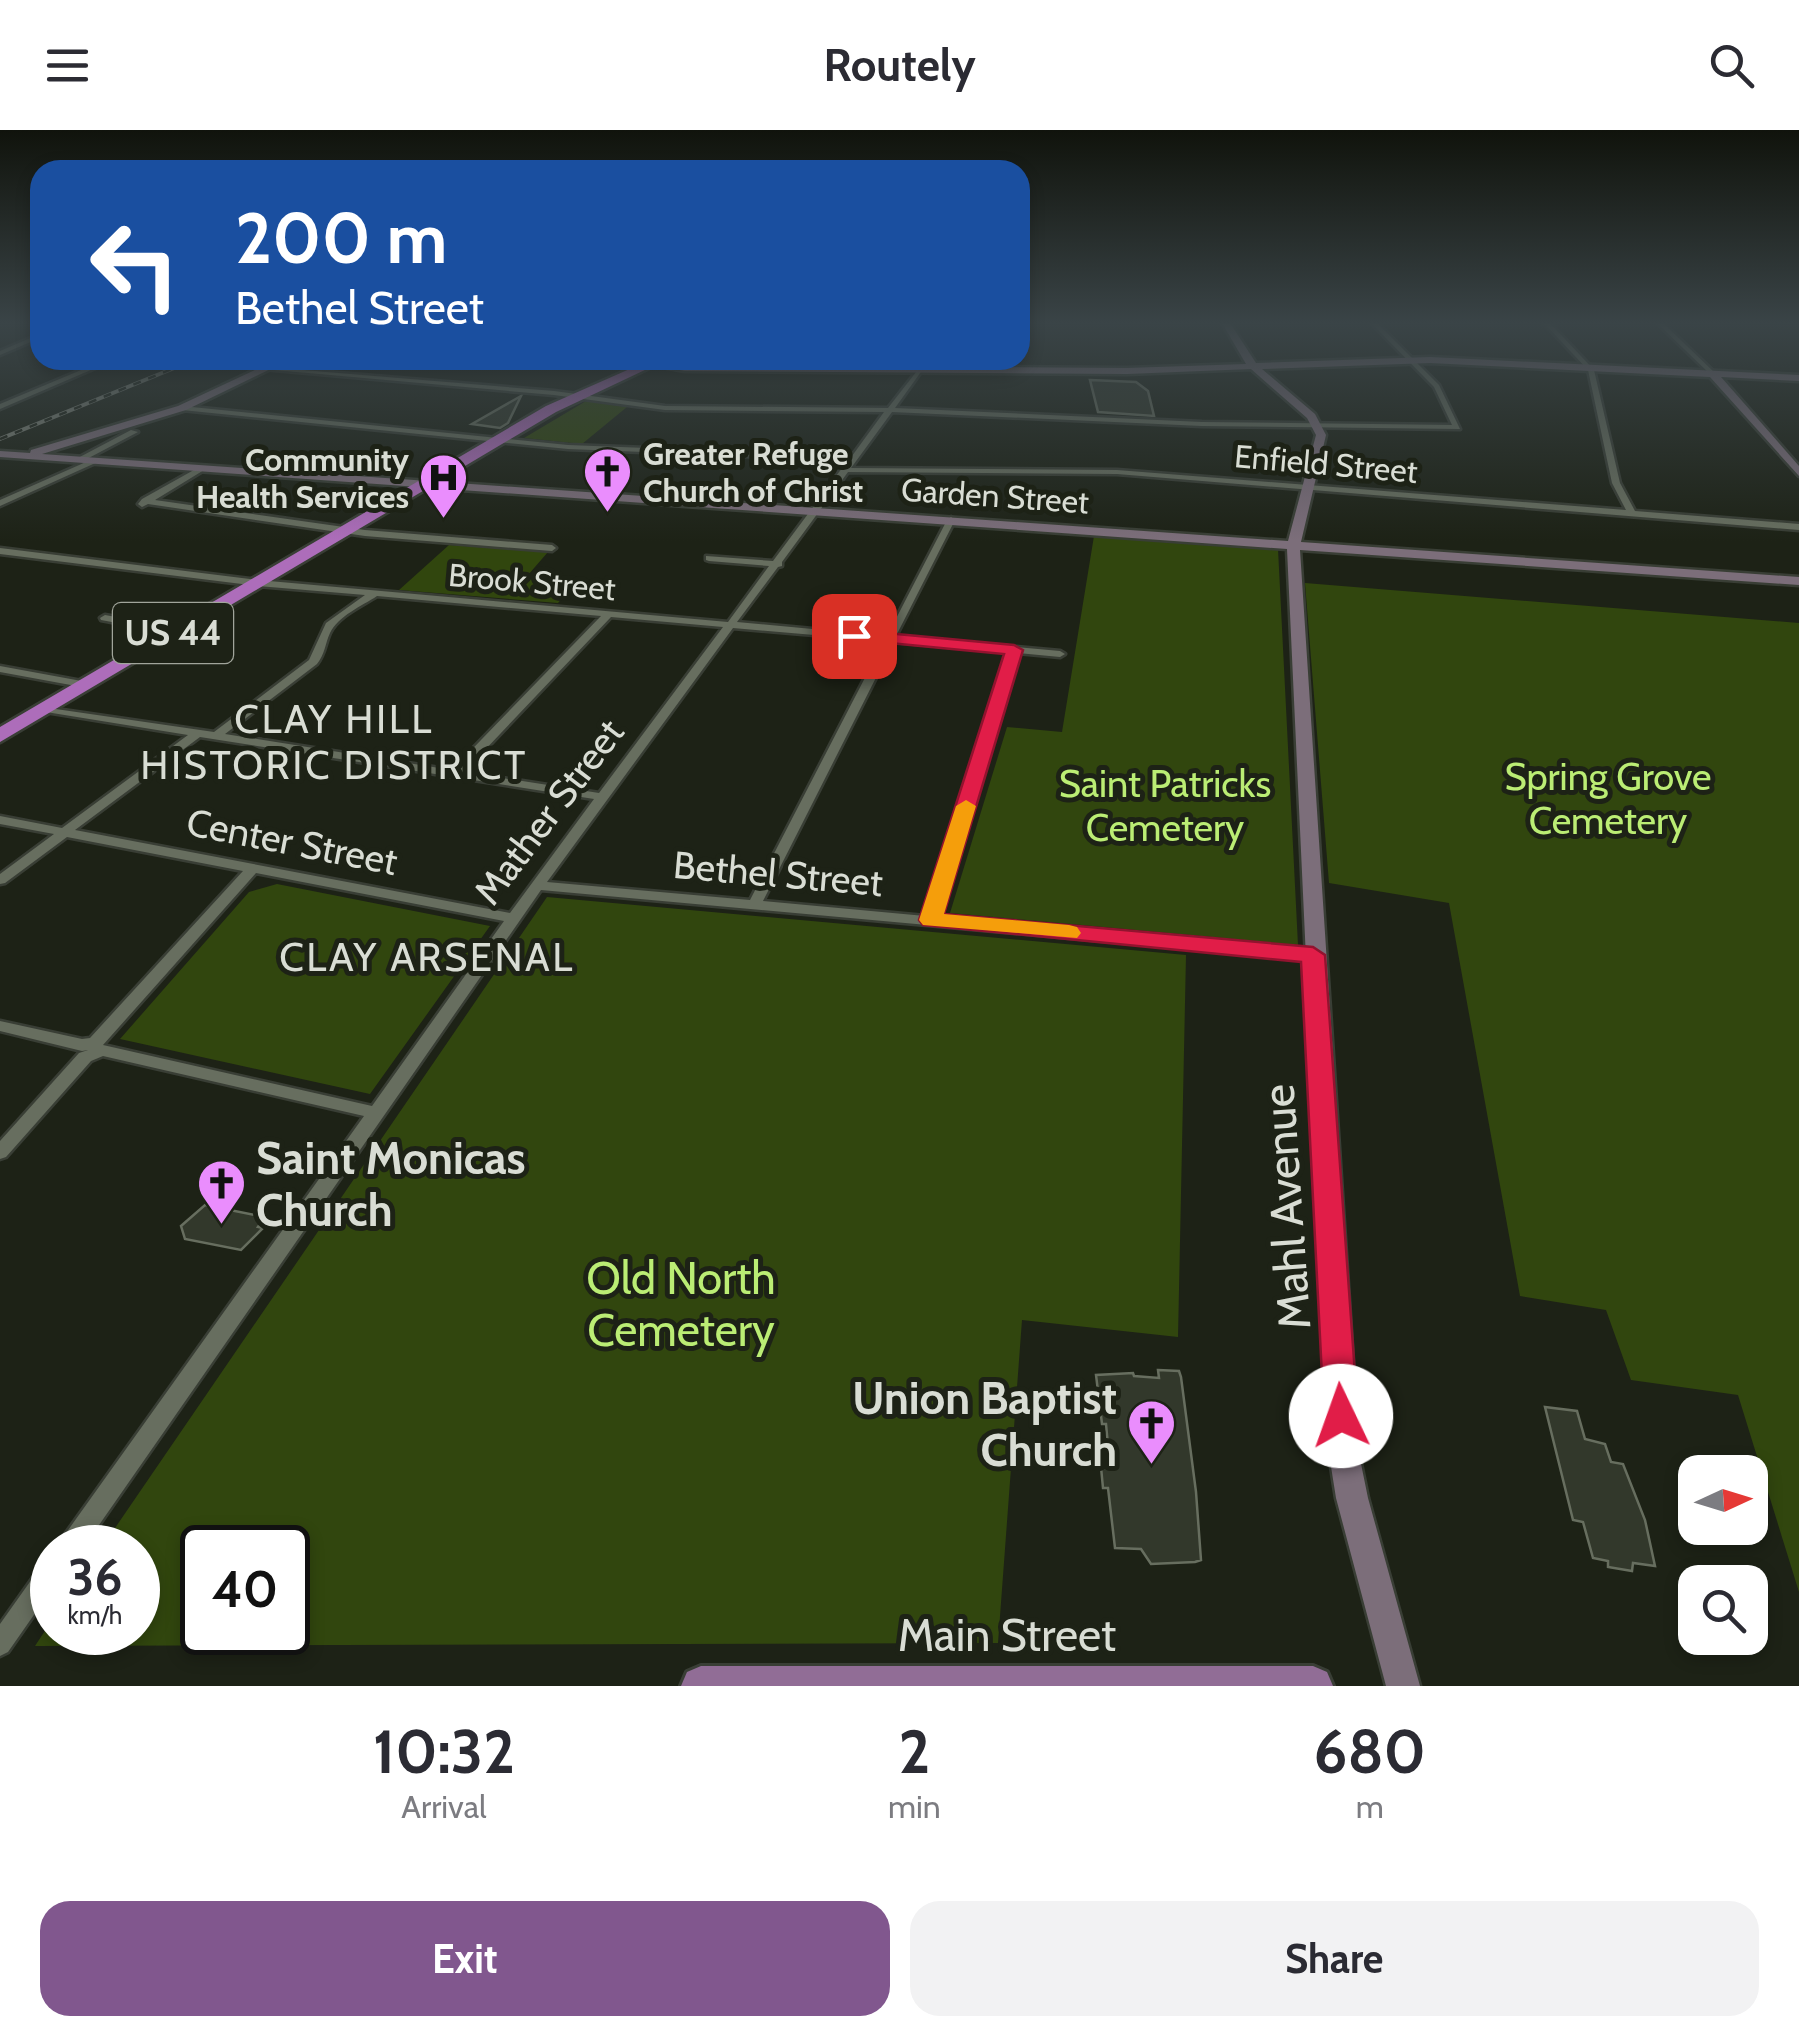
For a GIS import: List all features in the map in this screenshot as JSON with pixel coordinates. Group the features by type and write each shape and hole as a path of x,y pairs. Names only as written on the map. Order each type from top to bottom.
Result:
{"highway":[{"name":"US 44","path":"0,736 575,396"}],"main road":[{"name":"Main Street","path":"701,1686 1313,1686"}],"street":[{"path":"0,407 27,396"},
{"path":"0,457 74,440 182,408 209,396"},
{"path":"580,396 664,408 892,410 1318,426 1457,427 1442,396"},
{"name":"Mather Street","path":"84,1525 513,918 902,396"},
{"path":"1285,396 1318,426"},
{"path":"1595,396 1616,483 1632,514"},
{"path":"1732,396 1799,473"},
{"name":"Enfield Street","path":"182,408 568,447 852,464 1051,468 1799,527"},
{"name":"Mahl Avenue","path":"1318,426 1321,435 1293,546 1344,1454 1352,1498 1403,1686"},
{"path":"74,440 57,451 74,459 134,432"},
{"name":"Garden Street","path":"18,455 1799,581"},
{"path":"0,503 98,460"},
{"path":"201,468 141,504 347,530 552,548"},
{"path":"754,905 951,520"},
{"name":"Brook Street","path":"0,551 258,583 1060,654"},
{"path":"710,558 779,564"},
{"path":"218,734 312,662 323,650 331,625 374,594"},
{"path":"456,773 609,614"},
{"path":"105,618 176,632"},
{"path":"931,920 1014,650"},
{"path":"0,668 87,685"},
{"path":"46,709 602,798"},
{"path":"0,880 199,732"},
{"name":"Center Street","path":"0,820 513,918"},
{"path":"0,1152 254,868"},
{"name":"Bethel Street","path":"537,886 1313,955"},
{"path":"0,1026 376,1112"},
{"path":"0,1644 30,1601"}],"green space":[{"path":"586,401 627,407 582,444 524,438"},
{"name":"Saint Patricks Cemetery","path":"1094,536 1278,549 1298,945 950,913 1007,727 1062,732"},
{"path":"449,545 548,552 528,575 578,579 558,603 399,590"},
{"name":"Spring Grove Cemetery","path":"1305,583 1799,623 1799,1592 1768,1492 1768,1455 1757,1455 1738,1395 1631,1380 1606,1310 1520,1296 1449,903 1329,883"},
{"path":"277,884 490,926 370,1094 120,1039 249,892"},
{"name":"Old North Cemetery","path":"547,897 1186,955 1178,1337 1022,1320 998,1643 310,1645 310,1525 180,1525 180,1646 160,1646 160,1525 117,1525"}],"building":[{"path":"521,396 508,423 500,428 472,424"},
{"path":"1094,396 1149,396 1154,416 1098,412"},
{"name":"Saint Monicas Church","path":"205,1205 265,1217 258,1227 263,1228 241,1250 185,1239 181,1226"},
{"name":"Union Baptist Church","path":"1158,1370 1179,1371 1181,1377 1196,1492 1201,1560 1195,1562 1151,1564 1141,1549 1115,1548 1108,1488 1103,1488 1101,1467 1110,1467 1096,1375 1133,1373 1159,1378"},
{"path":"1545,1407 1577,1411 1585,1439 1605,1444 1611,1462 1623,1464 1645,1520 1655,1566 1633,1563 1632,1571 1608,1567 1608,1561 1593,1558 1583,1522 1573,1520"}],"railway":[{"path":"0,439 107,396"}],"slow traffic":[{"path":"966,806 931,920 1069,933"}],"place":[{"name":"Greater Refuge Church of Christ","path":"608,514"},
{"name":"Community Health Services","path":"444,520"},
{"name":"Saint Monicas Church","path":"221,1226"},
{"name":"Union Baptist Church","path":"1152,1466"}],"district":[{"name":"CLAY HILL HISTORIC DISTRICT","path":"334,742"},
{"name":"CLAY ARSENAL","path":"427,957"}],"route":[{"path":"854,636 1014,650 931,920 1313,955 1341,1416"}]}
